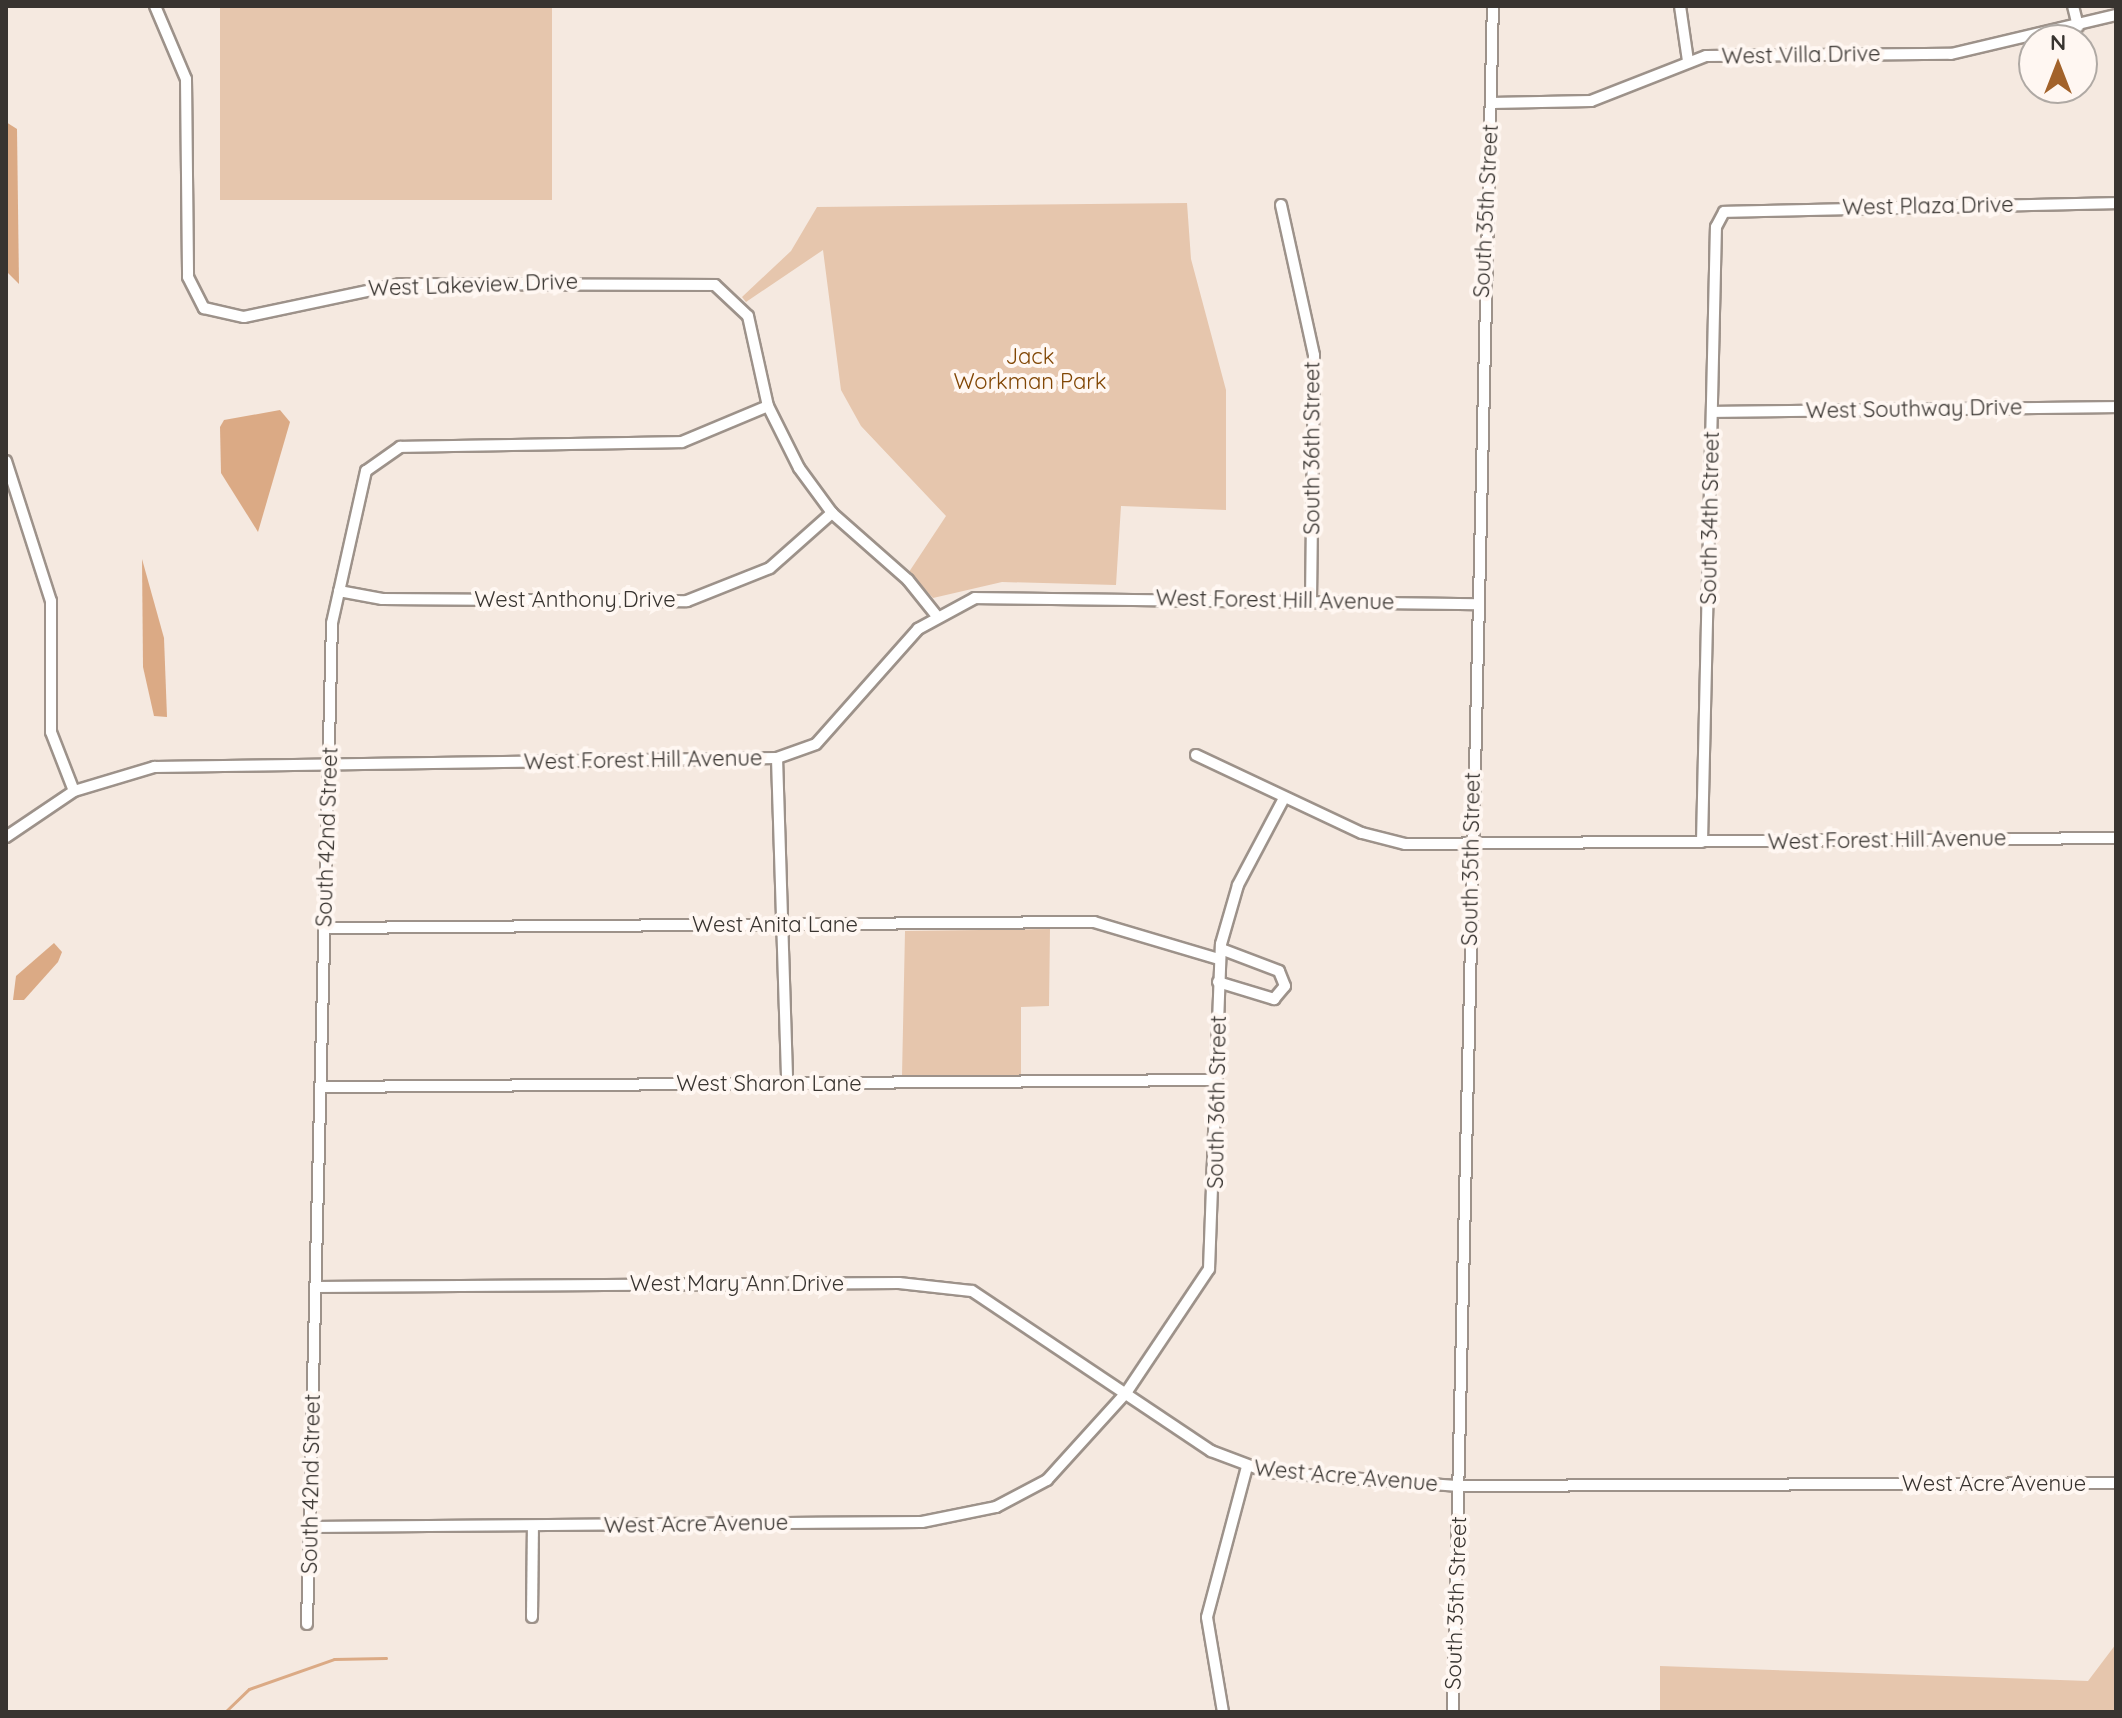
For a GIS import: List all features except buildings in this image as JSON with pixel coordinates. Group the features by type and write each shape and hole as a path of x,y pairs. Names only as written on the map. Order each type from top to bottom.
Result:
{"street":[{"name":"West Lakeview Drive","path":"155,6 186,79 188,277 204,308 244,317 400,284 692,281 715,285 740,304 768,406"},
{"name":"South 35th Street","path":"1453,1712 1474,604 1493,6"},
{"path":"1680,6 1688,61"},
{"name":"West Villa Drive","path":"2085,24 2116,15"},
{"name":"West Villa Drive","path":"1491,103 1591,101 1688,61 1951,54 2018,39"},
{"name":"West Plaza Drive","path":"1740,208 2116,203"},
{"name":"South 36th Street","path":"1281,205 1314,355 1311,600"},
{"name":"South 34th Street","path":"1702,842 1716,227 1724,212 1740,208"},
{"path":"768,406 832,513 908,580 936,615"},
{"name":"South 42nd Street","path":"307,1624 329,765 339,591 366,471 400,447 648,447 682,442 768,406"},
{"name":"West Southway Drive","path":"1712,412 2116,407"},
{"path":"6,461 48,585 51,732 74,791"},
{"name":"West Anthony Drive","path":"339,591 382,599 687,601 770,568 832,513"},
{"name":"West Forest Hill Avenue","path":"6,837 74,791 154,767 777,758 816,744 936,615 975,598 1008,595 1474,604"},
{"name":"West Forest Hill Avenue","path":"1196,755 1283,800 1391,842 1471,845 2116,838"},
{"path":"777,758 785,925 787,1085"},
{"name":"South 36th Street","path":"1126,1393 1209,1269 1220,954 1238,885 1283,800"},
{"name":"West Anita Lane","path":"324,928 1111,923 1279,971 1285,986 1274,999 1218,982"},
{"name":"West Sharon Lane","path":"322,1087 1217,1080"},
{"name":"West Mary Ann Drive","path":"316,1287 899,1283 972,1291 1126,1393"},
{"name":"West Acre Avenue","path":"310,1527 533,1526 969,1515 1055,1474 1126,1393 1247,1467 1459,1486 2116,1483"},
{"path":"1223,1712 1207,1617 1247,1467"},
{"path":"532,1617 533,1526"}],"green space":[{"path":"220,6 552,6 552,200 220,200"},
{"name":"Jack Workman Park","path":"1187,203 1191,259 1226,390 1226,510 1121,506 1116,585 1002,582 933,598 909,572 946,516 861,426 841,390 823,250 746,302 742,297 791,251 817,207"},
{"path":"1050,929 1049,1006 1021,1007 1021,1076 902,1076 905,931"},
{"path":"2116,1644 2116,1712 1660,1712 1660,1666 2088,1681"}],"shaded area":[{"path":"6,122 17,129 19,284 6,271"},
{"path":"280,410 290,422 258,532 221,473 220,427 224,420"},
{"path":"142,559 164,638 167,717 154,716 143,667"},
{"path":"54,943 62,952 58,962 24,1000 13,1000 16,976"}],"waterway":[{"path":"225,1712 249,1689 334,1659 386,1658"}]}
